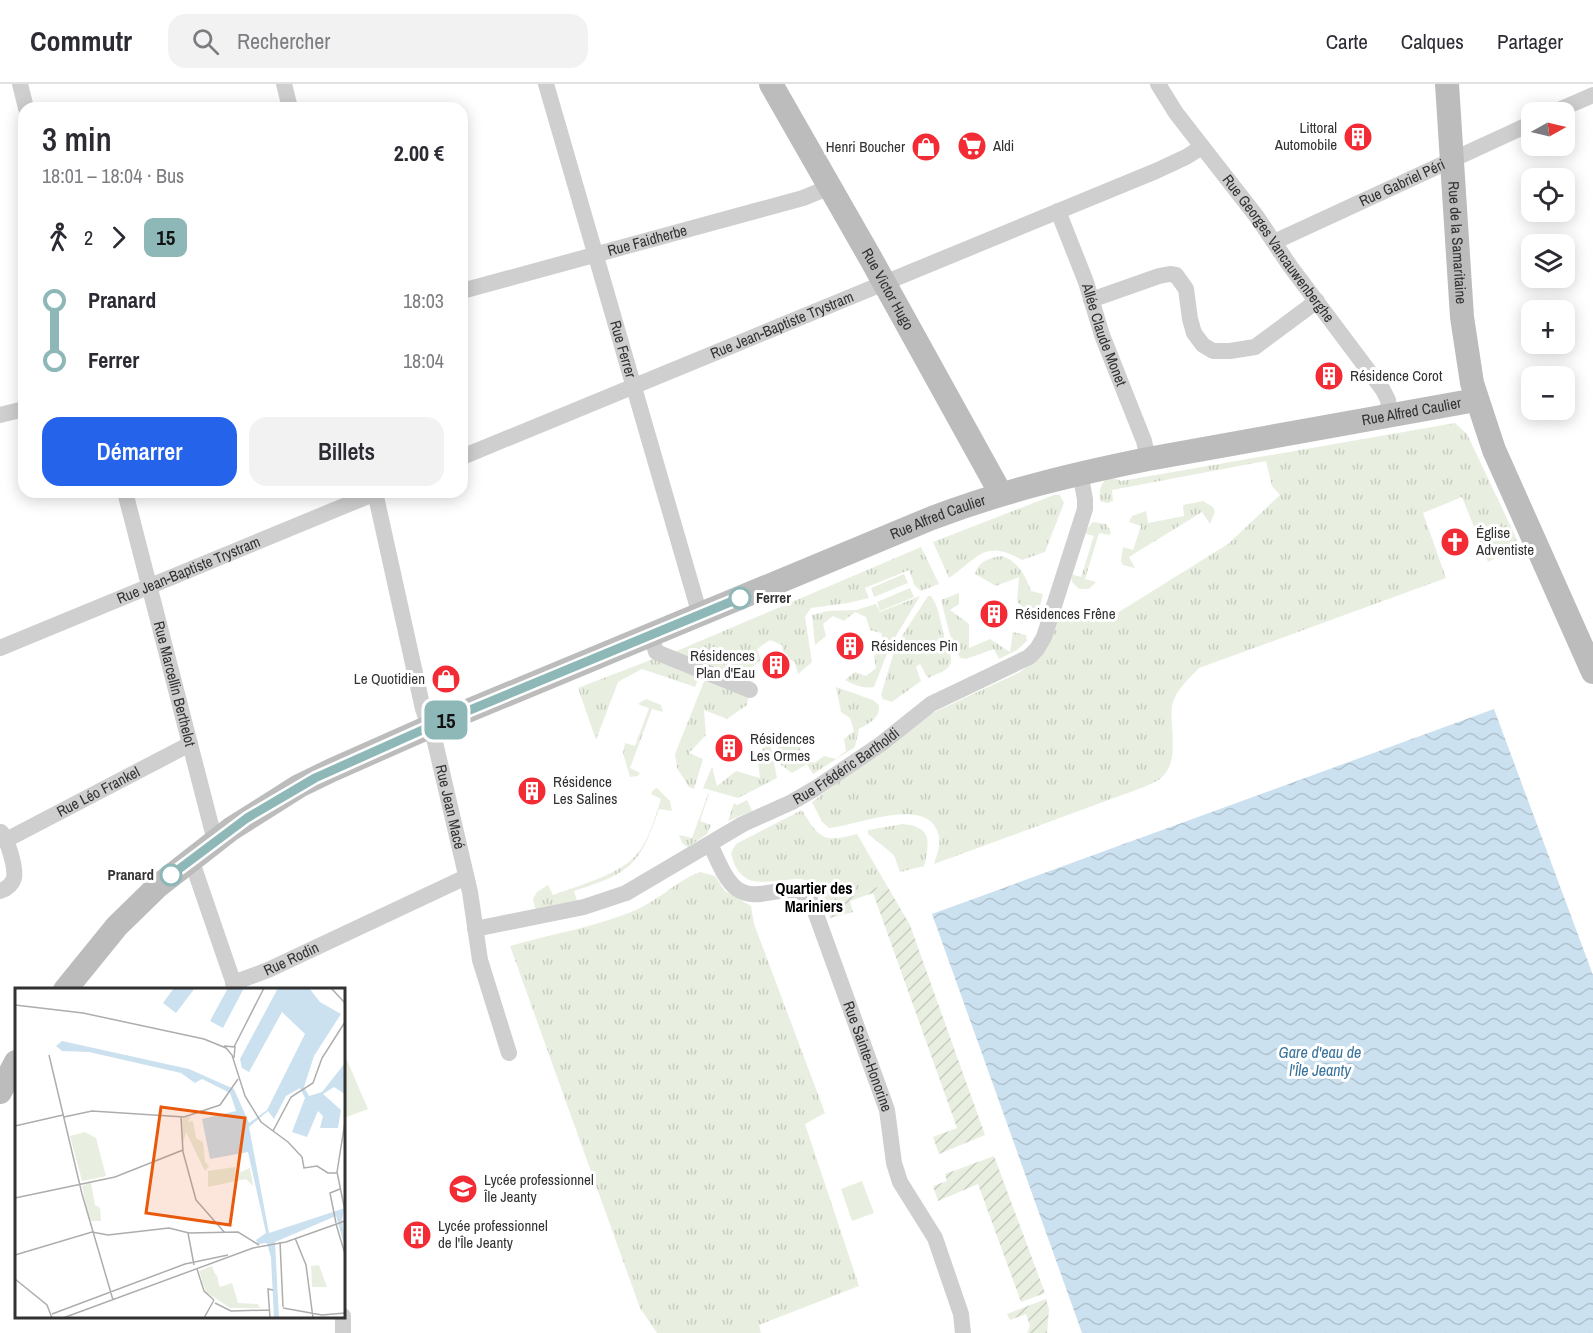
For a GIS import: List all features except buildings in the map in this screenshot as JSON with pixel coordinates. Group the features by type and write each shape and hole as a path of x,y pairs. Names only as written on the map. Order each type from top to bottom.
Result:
{"street":[{"path":"20,84 24,102"},
{"path":"284,84 288,102"},
{"name":"Rue Ferrer","path":"546,84 700,615"},
{"name":"Rue Victor Hugo","path":"771,84 1001,494"},
{"name":"Rue Georges Vancauwenberghe","path":"1158,84 1170,105 1257,217 1383,390 1388,400 1390,416"},
{"name":"Rue de la Samaritaine","path":"1447,84 1462,317 1467,360 1476,400 1494,450 1593,672"},
{"path":"1575,103 1593,95"},
{"name":"Rue Gabriel Péri","path":"1274,242 1521,128"},
{"name":"Rue Jean-Baptiste Trystram","path":"468,455 1164,167 1202,147"},
{"name":"Rue Faidherbe","path":"468,289 803,198 830,187"},
{"name":"Allée Claude Monet","path":"1058,211 1102,335 1144,441 1148,459"},
{"path":"1091,300 1159,276 1176,275 1186,289 1194,333 1208,349 1221,352 1256,347 1317,301"},
{"name":"Rue Alfred Caulier","path":"66,988 138,904 191,859 247,818 307,782 429,727 932,518 1001,494 1080,473 1148,459 1476,400"},
{"path":"0,415 18,410"},
{"name":"Rue Frédéric Bartholdi","path":"475,929 603,902 638,887 743,824 792,802 816,788 881,744 919,712 937,701 1019,663 1033,653 1044,637 1085,509 1080,473"},
{"name":"Rue Marcellin Berthelot","path":"127,498 215,841"},
{"name":"Rue Jean-Baptiste Trystram","path":"0,648 362,498"},
{"name":"Rue Jean Macé","path":"377,498 422,703 435,742 466,877 482,970 509,1053"},
{"path":"651,636 656,652 750,690"},
{"name":"Rue Léo Frankel","path":"0,891 9,886 14,876 3,836 190,744"},
{"name":"Rue Sainte-Honorine","path":"710,844 728,878 737,889 750,894 794,890 804,894 812,903 887,1110 894,1163 900,1182 935,1238 962,1314 963,1333"},
{"name":"Rue Rodin","path":"191,859 234,986 466,877"},
{"path":"0,1092 15,1064"}],"green space":[{"path":"1455,423 1467,434 1519,544 1488,562 1462,497 1423,513 1446,578 1199,668 1183,685 1174,700 1171,715 1173,744 1171,763 1157,781 934,864 939,847 939,837 933,824 922,817 908,814 891,815 829,828 822,822 812,802 926,716 1020,672 1037,659 1059,611 1092,620 1114,615 1228,544 1280,495 1272,486 1266,461 1112,490 1113,501 1107,503 1100,501 1101,486 1106,479 1121,481"},
{"path":"1054,495 1060,495 1064,503 1045,552 1022,560 999,551 990,551 975,558 949,578 933,542"},
{"path":"1203,501 1213,507 1215,512 1210,524 1202,512 1129,557 1135,568 1123,565 1121,561 1123,547 1133,550 1141,526 1129,522 1132,516 1146,511 1148,523 1184,516 1183,505"},
{"path":"1093,522 1106,524 1111,532 1110,535 1099,533 1085,579 1096,582 1089,589 1079,589 1072,582 1071,574 1081,577 1094,536 1083,533"},
{"path":"921,547 939,584 921,591 915,586 909,570 865,588 869,598 811,608 805,617 812,662 798,674 795,662 784,657 782,645 770,640 757,649 761,660 751,668 753,682 672,653"},
{"path":"1002,556 1021,570 1031,591 1043,594 1037,618 1017,602 1019,577 996,586 975,574 985,561"},
{"path":"904,574 908,583 874,597 871,588"},
{"path":"910,588 914,597 880,611 877,602"},
{"path":"959,593 959,604 950,610 969,624 969,648 990,639 1010,652 1013,632 1026,635 1027,641 1017,650 999,659 994,649 966,659 960,658 950,635 941,600"},
{"path":"920,596 890,646 874,687 863,687 845,680 855,672 866,676 876,668 874,656 885,646 881,633 870,630 866,617 855,612 844,621 833,616 823,624 826,636 815,645 812,615 828,611 856,610 876,604 880,612"},
{"path":"928,596 931,596 938,612 950,655 950,665 942,672 928,678 920,664 916,667 921,681 892,702 883,699 881,695 896,645"},
{"path":"653,659 699,677 695,687 642,669 618,682 596,740 578,688"},
{"path":"705,679 749,694 747,705 727,719 704,710 706,735 689,753 703,759 694,789 689,787 677,768 675,754"},
{"path":"836,687 873,700 879,705 878,714 859,729 855,747 813,774 807,764 792,773 781,765 777,739 800,746 802,758 814,763 824,756 836,759 846,751 844,739 854,731 850,718 841,712"},
{"path":"646,699 661,705 663,712 652,709 630,768 640,773 638,776 630,777 623,753 625,743 635,746 649,708 638,704"},
{"path":"770,742 777,778 738,798 703,788 712,767 717,786 736,771 760,778 757,754"},
{"path":"657,788 670,801 672,811 659,809 646,843 631,864 609,878 574,891 577,901 539,911 535,908 533,899 537,892 548,885 553,895 609,874 637,854 645,842 661,799 651,794"},
{"path":"708,794 700,821 711,825 707,834 688,847 682,843 679,835 692,838"},
{"path":"747,800 752,811 728,821 734,803 737,805"},
{"path":"802,810 818,833 824,836 837,838 857,834 886,884 828,905 816,889 805,880 758,882 739,872 731,853 736,844"},
{"path":"903,824 919,828 927,837 928,843 924,866 900,872 894,855 868,834 868,830"},
{"path":"700,872 715,876 725,891 751,906 754,924 825,1113 805,1124 859,1286 759,1325 761,1333 657,1333 640,1308 510,946 621,916 644,906 683,880"},
{"path":"886,884 910,925 985,1135 939,1154 933,1137 957,1128 873,893 850,901 853,912 830,918 828,905"},
{"path":"345,1055 368,1109 345,1118"},
{"path":"994,1156 1045,1293 1021,1302 978,1184 938,1201 933,1186 947,1181 945,1174"},
{"path":"862,1181 874,1213 852,1221 841,1189"},
{"path":"1046,1299 1049,1309 1047,1333 1027,1333 1030,1326 1026,1314 1010,1320 1007,1314"}],"water":[{"name":"Gare d'eau de l'Île Jeanty","path":"1494,709 1593,975 1593,1333 1082,1333 932,914"}],"bus line":[{"name":"15","path":"171,875 247,818 299,786 347,762 740,598"}],"place":[{"name":"Littoral Automobile","path":"1358,137"},
{"name":"Aldi","path":"972,146"},
{"name":"Henri Boucher","path":"926,147"},
{"name":"Résidence Corot","path":"1329,376"},
{"name":"Église Adventiste","path":"1455,542"},
{"name":"Ferrer","path":"740,598"},
{"name":"Résidences Frêne","path":"994,614"},
{"name":"Résidences Pin","path":"850,646"},
{"name":"Résidences Plan d'Eau","path":"776,665"},
{"name":"Le Quotidien","path":"446,679"},
{"name":"Résidences Les Ormes","path":"729,748"},
{"name":"Résidence Les Salines","path":"532,791"},
{"name":"Pranard","path":"171,875"},
{"name":"Lycée professionnel Île Jeanty","path":"463,1189"},
{"name":"Lycée professionnel de l'Île Jeanty","path":"417,1235"}],"district":[{"name":"Quartier des Mariniers","path":"814,897"}]}
